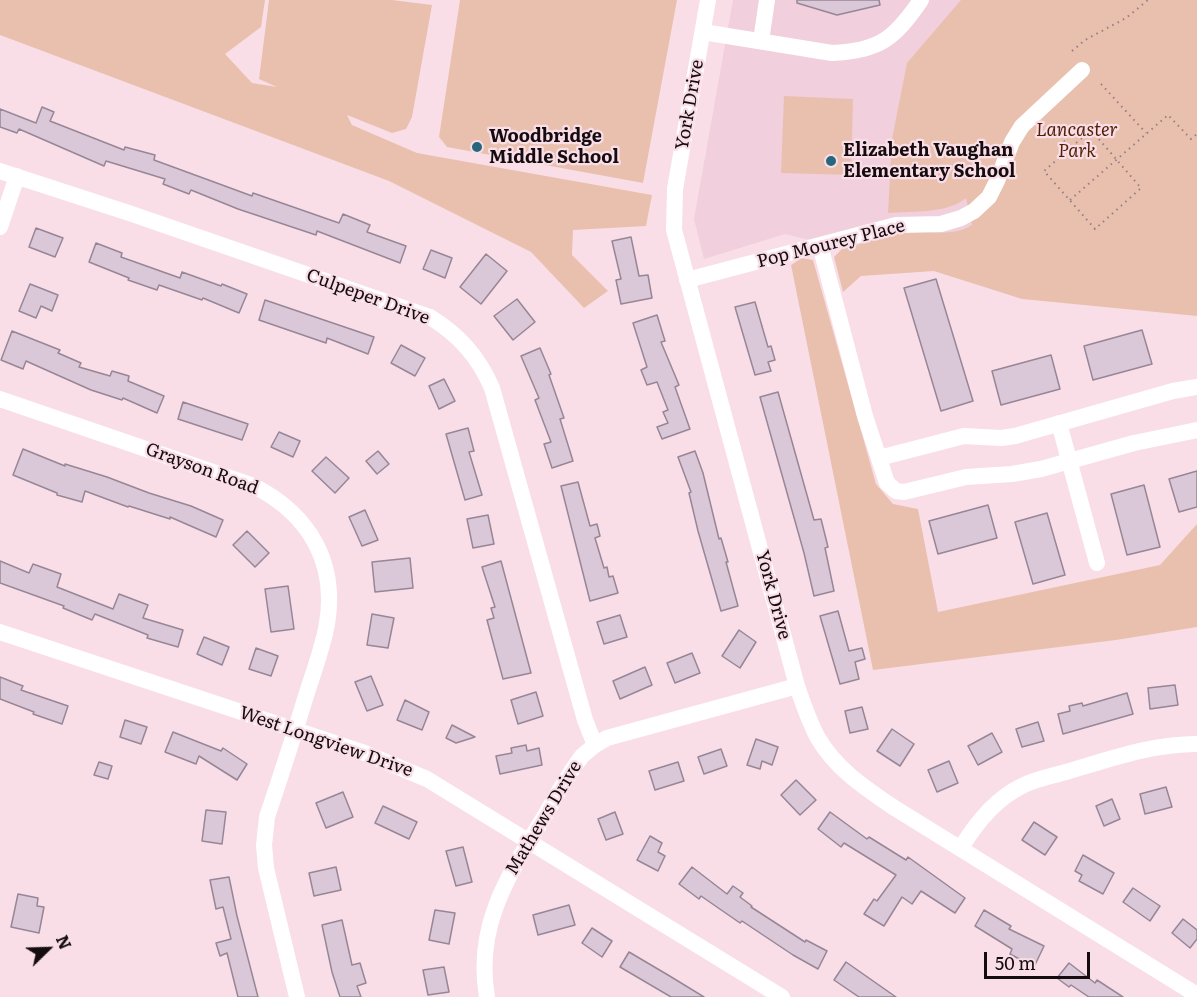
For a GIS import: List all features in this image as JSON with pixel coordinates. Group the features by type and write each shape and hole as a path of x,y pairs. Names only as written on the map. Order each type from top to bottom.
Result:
{"street":[{"name":"York Drive","path":"708,0 675,189 674,230 797,686 819,740 842,769 893,807 1197,995"},
{"path":"761,41 767,0"},
{"path":"702,32 832,53 850,52 884,41 903,26 921,0"},
{"name":"Pop Mourey Place","path":"687,280 902,224 948,223 974,211 992,191 1012,142 1022,126 1082,70"},
{"name":"Culpeper Drive","path":"0,171 152,220 429,318 447,328 462,341 484,369 492,388 585,720 595,745"},
{"path":"0,227 17,176"},
{"path":"820,245 865,416 887,483 896,490 904,492 966,477 1012,474 1134,443 1197,430"},
{"path":"879,458 964,436 1001,438 1015,436 1173,391 1197,387"},
{"name":"Grayson Road","path":"0,399 254,486 272,495 299,519 311,535 322,558 329,584 324,636 267,817 264,845 270,891 297,997"},
{"path":"1059,423 1096,563"},
{"name":"West Longview Drive","path":"0,632 362,752 428,779 782,997"},
{"name":"Mathews Drive","path":"487,997 484,961 490,921 504,885 574,766 595,745 607,738 797,686"},
{"path":"961,848 970,832 985,814 1022,785 1142,749 1197,744"}],"path":[{"path":"1072,51 1085,40 1126,18 1148,0"},
{"path":"1101,84 1146,133"},
{"path":"1070,200 1168,114 1191,139 1197,134"},
{"path":"1052,127 1070,148"},
{"path":"1090,130 1116,159 1142,188 1095,229 1044,171 1090,130"}],"shaded area":[{"name":"Elizabeth Vaughan Elementary School","path":"733,0 1044,0 985,287 934,271 785,234 704,259 694,219"}],"green space":[{"path":"0,0 265,0 261,27 225,54 252,83 277,87 259,79 269,0 392,0 432,5 412,117 406,129 392,133 347,115 352,125 417,153 652,195 646,226 573,230 572,255 608,291 584,308 531,252 389,181 0,35"},
{"path":"460,0 677,0 643,183 447,147 439,137"},
{"name":"Lancaster Park","path":"961,0 1197,0 1197,316 1022,299 934,271 861,276 843,292 834,257 842,249 898,234 949,232 972,225 966,198 949,207 939,209 888,213 892,139 907,63"},
{"path":"784,96 853,99 851,175 781,173"},
{"path":"802,258 813,260 876,484 893,504 918,509 938,612 1160,565 1197,524 1197,627 1116,640 873,670 791,265"}],"building":[{"path":"797,0 879,0 880,5 837,15 797,3"},
{"path":"42,107 54,112 50,121 124,150 125,147 155,155 154,160 252,196 253,193 339,223 343,214 370,225 367,232 406,246 400,263 317,231 316,235 238,209 191,190 189,194 163,184 165,179 106,161 104,166 19,129 17,133 0,127 0,109 36,123"},
{"path":"36,228 63,238 55,257 29,247"},
{"path":"631,237 639,276 648,275 652,298 621,304 616,280 621,279 612,241"},
{"path":"96,243 122,253 121,257 180,278 182,272 247,294 239,313 203,298 202,300 159,285 157,290 89,262"},
{"path":"431,250 452,258 445,278 423,269"},
{"path":"486,254 507,271 481,304 460,287"},
{"path":"936,279 973,401 941,411 904,288"},
{"path":"30,284 58,295 52,311 41,306 36,318 19,311"},
{"path":"517,299 535,322 513,340 494,316"},
{"path":"265,300 374,337 368,354 327,338 326,343 259,320"},
{"path":"755,302 768,347 771,346 775,360 768,362 771,371 755,375 735,307"},
{"path":"657,315 665,341 661,342 679,385 675,387 690,429 662,439 657,427 668,423 663,412 668,410 657,382 647,385 641,370 647,367 633,323"},
{"path":"1142,330 1152,364 1093,380 1084,346"},
{"path":"12,331 60,350 58,353 81,363 79,367 110,376 112,371 129,376 128,381 164,396 157,413 123,398 122,400 91,390 26,361 23,369 1,360"},
{"path":"401,345 425,358 415,376 391,363"},
{"path":"540,348 551,374 549,375 564,418 560,419 573,461 552,468 544,444 551,442 535,400 539,398 521,356"},
{"path":"1051,355 1060,389 1001,405 992,371"},
{"path":"444,379 455,401 439,409 429,386"},
{"path":"778,392 814,520 821,519 828,547 825,548 834,591 814,596 760,397"},
{"path":"183,402 248,424 242,440 178,419"},
{"path":"468,428 474,451 469,452 482,495 465,500 446,434"},
{"path":"279,432 300,441 293,457 271,447"},
{"path":"23,449 65,466 65,464 107,477 191,506 223,520 216,537 170,517 170,519 128,507 85,491 82,502 57,495 57,493 13,475"},
{"path":"378,451 389,464 377,474 366,461"},
{"path":"695,451 703,473 719,539 721,538 728,562 726,562 738,606 721,611 698,531 689,493 691,492 678,457"},
{"path":"326,457 349,478 335,493 312,471"},
{"path":"1197,471 1197,507 1179,512 1169,479"},
{"path":"578,482 590,526 597,524 600,536 595,538 604,568 607,567 609,577 613,576 618,593 590,601 561,486"},
{"path":"1144,485 1160,547 1127,555 1111,494"},
{"path":"988,505 997,538 938,554 929,521"},
{"path":"365,510 378,540 362,546 349,517"},
{"path":"1047,513 1065,575 1033,584 1015,522"},
{"path":"488,515 494,544 473,548 467,519"},
{"path":"247,531 269,553 255,567 233,545"},
{"path":"410,558 413,588 375,592 372,562"},
{"path":"0,561 29,573 33,564 61,574 57,587 113,609 119,594 148,605 143,618 183,630 178,647 147,638 148,635 95,614 92,620 63,608 64,606 0,583"},
{"path":"501,561 531,673 503,679 487,620 494,618 491,608 495,607 482,567"},
{"path":"288,586 294,629 271,632 265,589"},
{"path":"838,611 849,651 862,648 865,659 855,662 859,679 840,684 820,616"},
{"path":"372,614 394,618 388,648 367,645"},
{"path":"620,615 627,637 604,644 597,622"},
{"path":"739,630 756,642 740,668 722,656"},
{"path":"204,637 229,647 222,665 197,654"},
{"path":"256,648 278,656 271,676 249,669"},
{"path":"692,653 700,673 675,683 667,663"},
{"path":"645,667 652,685 620,699 613,681"},
{"path":"371,676 383,705 367,711 355,682"},
{"path":"0,677 23,686 21,690 68,706 62,724 0,699"},
{"path":"1175,685 1178,705 1150,709 1148,688"},
{"path":"536,692 543,716 518,724 511,700"},
{"path":"1127,693 1133,714 1063,734 1058,714 1070,711 1069,706 1082,703 1083,706"},
{"path":"405,700 429,712 422,730 397,720"},
{"path":"862,707 868,729 850,733 845,711"},
{"path":"125,720 147,727 141,744 120,737"},
{"path":"1038,722 1044,741 1022,747 1016,729"},
{"path":"452,725 475,737 456,743 446,738"},
{"path":"892,729 914,744 900,766 877,751"},
{"path":"173,732 221,751 223,748 247,764 237,780 199,756 196,764 165,752"},
{"path":"992,733 1002,752 978,765 968,746"},
{"path":"756,739 778,747 772,765 762,761 760,769 747,765"},
{"path":"526,745 527,751 539,748 542,765 500,774 496,756 512,753 511,748"},
{"path":"721,749 727,766 704,774 698,757"},
{"path":"949,761 958,783 937,792 928,770"},
{"path":"99,762 112,766 108,779 94,775"},
{"path":"678,762 684,781 655,790 649,771"},
{"path":"796,780 816,800 800,815 781,795"},
{"path":"1166,787 1172,807 1145,814 1140,794"},
{"path":"343,792 353,817 326,828 316,803"},
{"path":"1112,799 1120,819 1104,826 1096,806"},
{"path":"383,806 417,822 409,839 375,823"},
{"path":"206,810 226,812 222,844 202,841"},
{"path":"615,812 623,834 606,840 598,819"},
{"path":"830,812 867,839 869,837 906,860 908,857 965,898 955,913 921,891 912,904 902,897 884,926 864,914 874,899 877,901 896,875 844,843 841,847 818,829"},
{"path":"1034,822 1057,837 1045,855 1022,840"},
{"path":"650,836 662,843 658,852 665,856 658,871 637,860"},
{"path":"463,847 472,882 456,886 446,851"},
{"path":"1083,855 1114,873 1103,894 1079,881 1082,875 1075,871"},
{"path":"336,867 341,890 314,896 309,873"},
{"path":"692,867 727,894 733,886 743,893 740,897 751,907 805,942 806,940 827,951 818,969 742,921 740,923 701,896 699,899 679,884"},
{"path":"229,877 258,997 238,997 227,953 220,956 216,943 231,939 223,907 216,909 210,880"},
{"path":"1133,888 1160,906 1150,921 1123,902"},
{"path":"18,894 38,898 37,906 44,907 39,933 11,927"},
{"path":"569,905 575,925 538,935 533,915"},
{"path":"435,910 455,913 449,944 429,940"},
{"path":"984,910 1011,926 1009,929 1044,946 1034,967 1010,954 1012,949 975,926"},
{"path":"1183,919 1197,930 1197,939 1190,948 1172,933"},
{"path":"342,920 352,965 360,963 366,983 357,986 361,997 340,997 332,972 322,925"},
{"path":"592,928 612,941 602,957 582,943"},
{"path":"629,952 704,997 671,997 620,967"},
{"path":"846,962 896,997 859,997 834,980"},
{"path":"1069,963 1095,983 1097,980 1123,997 1089,997 1071,985 1069,987 1057,978"},
{"path":"444,967 449,992 428,995 423,970"}],"place":[{"name":"Woodbridge Middle School","path":"477,147"},
{"name":"Elizabeth Vaughan Elementary School","path":"831,161"}]}
